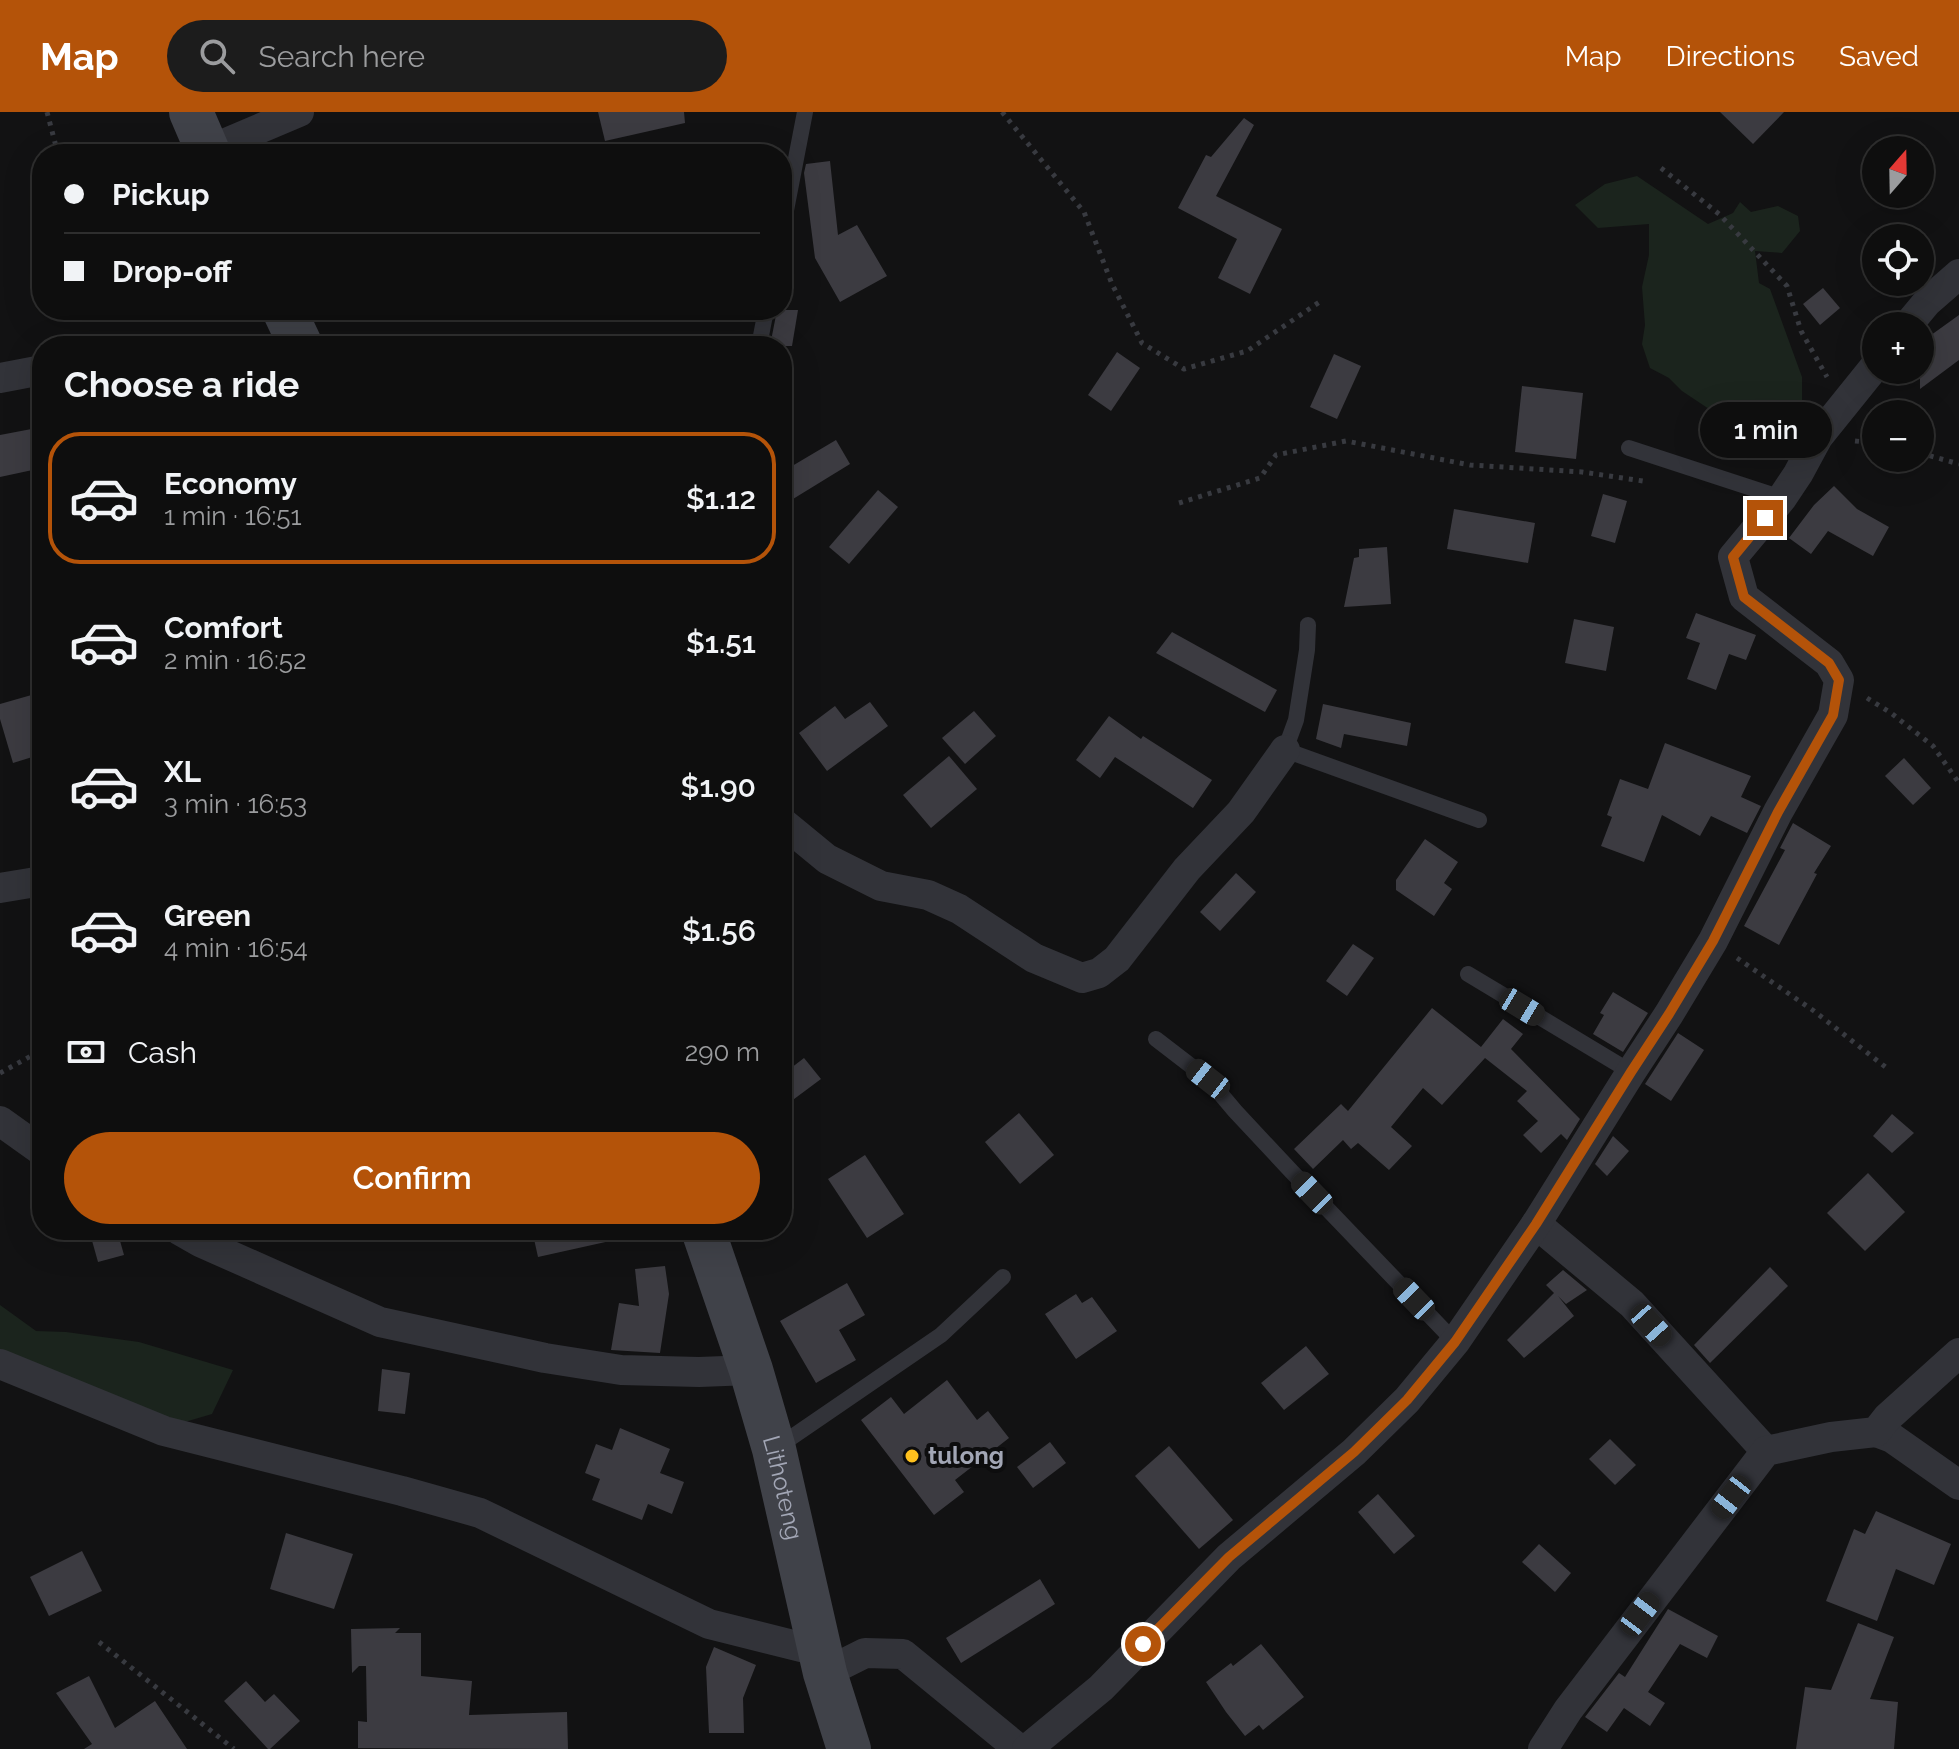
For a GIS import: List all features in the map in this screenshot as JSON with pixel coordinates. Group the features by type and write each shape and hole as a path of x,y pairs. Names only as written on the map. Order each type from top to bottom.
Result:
{"main road":[{"name":"Lithoteng","path":"706,1240 751,1370 774,1449 823,1662 848,1749"}],"street":[{"path":"202,139 299,112"},
{"path":"1919,312 1959,274"},
{"path":"0,378 32,372"},
{"path":"1027,1749 1101,1688 1229,1557 1354,1452 1407,1400 1455,1342 1536,1224 1669,1014 1713,941 1778,812 1833,715 1839,680 1829,663 1744,597 1733,557 1782,498 1818,437 1862,382"},
{"path":"792,830 827,859 854,873 881,886 928,895 959,909 1034,958 1082,978 1099,973 1117,959 1187,869 1241,812 1285,750"},
{"path":"0,888 32,883"},
{"path":"0,1121 32,1144"},
{"path":"1536,1224 1632,1304 1766,1451"},
{"path":"209,1240 380,1322 545,1358 621,1370 751,1370"},
{"path":"1876,1432 1887,1418 1959,1353"},
{"path":"0,1364 164,1431 480,1513 709,1624 823,1662 865,1653 903,1654 1019,1749"},
{"path":"1543,1749 1568,1710 1766,1451 1831,1437 1876,1432 1892,1438 1959,1485"}],"lane":[{"path":"792,179 805,112"},
{"path":"1629,448 1782,498"},
{"path":"1308,625 1296,720 1285,750 1479,820"},
{"path":"1468,974 1631,1072"},
{"path":"1156,1039 1208,1079 1292,1172 1455,1342"},
{"path":"774,1449 941,1335 1003,1277"}],"path":[{"path":"47,112 55,144"},
{"path":"1002,112 1084,212 1112,284 1142,343 1184,369 1247,351 1321,301"},
{"path":"1661,168 1719,214 1787,286 1801,331 1844,405"},
{"path":"1179,503 1260,478 1276,455 1346,441 1470,465 1582,472 1673,486 1684,465"},
{"path":"1934,457 1959,464"},
{"path":"1839,680 1891,713 1933,746 1959,783"},
{"path":"1713,941 1814,1011 1888,1069"},
{"path":"0,1073 32,1055"},
{"path":"99,1642 234,1749"}],"shaded area":[{"path":"1637,176 1708,224 1733,213 1740,202 1751,212 1778,206 1798,216 1800,231 1782,253 1755,251 1759,283 1770,289 1802,377 1802,428 1778,451 1736,427 1682,391 1669,378 1650,368 1642,344 1645,325 1642,287 1649,255 1649,224 1598,228 1575,205 1605,184"},
{"path":"0,1305 36,1331 139,1342 233,1370 212,1414 161,1429 0,1353"}],"building":[{"path":"598,112 684,112 685,123 605,141"},
{"path":"1720,112 1784,112 1753,144"},
{"path":"1244,118 1254,125 1216,196 1282,229 1250,294 1218,278 1237,239 1178,208 1206,155 1211,157"},
{"path":"830,161 838,235 857,225 887,276 840,302 815,258 804,173 806,164"},
{"path":"1823,288 1840,308 1820,325 1803,304"},
{"path":"792,310 798,310 792,346 792,336 772,336 775,320 792,320"},
{"path":"1959,315 1959,360 1934,379 1934,333"},
{"path":"1117,352 1140,368 1111,411 1088,395"},
{"path":"1334,354 1361,366 1337,419 1310,407"},
{"path":"1522,386 1583,393 1576,459 1515,452"},
{"path":"32,429 32,470 0,477 0,435"},
{"path":"836,440 850,464 793,499 792,466"},
{"path":"1834,486 1857,509 1889,527 1873,556 1828,531 1811,554 1789,538 1814,505"},
{"path":"878,490 898,507 849,564 829,547"},
{"path":"1603,494 1627,501 1615,543 1591,536"},
{"path":"1454,509 1535,523 1528,563 1447,549"},
{"path":"1387,547 1391,604 1344,607 1354,558 1359,557 1359,549"},
{"path":"1696,613 1756,635 1746,660 1729,654 1716,690 1687,679 1700,643 1686,638"},
{"path":"1574,619 1614,627 1606,671 1565,663"},
{"path":"1172,632 1277,690 1265,712 1156,653"},
{"path":"32,695 32,757 13,763 0,719 0,704"},
{"path":"870,702 888,726 827,771 799,733 835,706 845,719"},
{"path":"1323,704 1411,723 1407,746 1344,734 1341,748 1316,739"},
{"path":"974,711 996,736 965,764 942,738"},
{"path":"1109,716 1141,739 1143,736 1212,780 1193,808 1115,757 1100,778 1076,760"},
{"path":"1665,743 1751,776 1741,797 1761,806 1747,833 1711,816 1700,836 1662,815 1644,862 1601,846 1612,817 1607,815 1620,779 1648,789"},
{"path":"949,756 977,789 931,828 903,795"},
{"path":"1904,758 1931,788 1913,805 1885,776"},
{"path":"1793,823 1831,846 1814,873 1817,874 1779,945 1744,926 1785,850 1780,848"},
{"path":"1425,839 1458,862 1444,883 1452,889 1434,916 1396,890 1396,880"},
{"path":"1236,873 1256,892 1220,931 1200,912"},
{"path":"1353,944 1374,958 1347,996 1326,981"},
{"path":"1613,992 1648,1013 1623,1052 1593,1034 1604,1015 1600,1013"},
{"path":"1432,1008 1481,1047 1503,1019 1523,1034 1511,1049 1580,1119 1567,1140 1561,1134 1541,1153 1523,1135 1538,1121 1517,1101 1527,1091 1485,1058 1442,1105 1423,1088 1391,1127 1412,1146 1389,1170 1358,1143 1351,1149 1343,1140 1313,1169 1294,1149 1341,1104 1348,1111"},
{"path":"1678,1033 1704,1050 1671,1101 1645,1084"},
{"path":"804,1058 821,1079 792,1101 792,1067"},
{"path":"1019,1113 1054,1155 1020,1184 985,1142"},
{"path":"1892,1114 1914,1133 1892,1153 1873,1136"},
{"path":"1613,1136 1629,1151 1607,1176 1595,1164"},
{"path":"865,1155 904,1214 867,1238 828,1179"},
{"path":"1868,1173 1905,1212 1865,1251 1827,1213"},
{"path":"92,1240 120,1240 124,1255 98,1262"},
{"path":"534,1240 610,1240 610,1241 538,1257"},
{"path":"665,1266 669,1294 660,1353 611,1350 619,1303 639,1306 635,1269"},
{"path":"1770,1267 1788,1286 1710,1363 1694,1345"},
{"path":"1563,1270 1587,1290 1566,1304 1558,1296 1574,1316 1524,1358 1507,1340 1554,1293 1546,1285"},
{"path":"847,1283 865,1315 839,1330 856,1360 816,1383 780,1321"},
{"path":"1076,1294 1082,1303 1092,1297 1117,1331 1076,1359 1045,1314"},
{"path":"1306,1346 1329,1374 1284,1410 1261,1383"},
{"path":"382,1369 410,1373 405,1414 378,1411"},
{"path":"947,1380 977,1420 988,1411 1009,1438 955,1480 964,1492 934,1515 861,1420 891,1397 904,1414"},
{"path":"620,1428 670,1449 660,1473 684,1482 672,1514 648,1504 642,1520 592,1500 600,1479 585,1473 596,1444 612,1450"},
{"path":"1610,1439 1636,1465 1615,1485 1589,1459"},
{"path":"1050,1442 1066,1463 1033,1488 1017,1467"},
{"path":"1169,1446 1233,1520 1199,1549 1135,1476"},
{"path":"1378,1494 1415,1536 1394,1554 1358,1512"},
{"path":"1876,1511 1951,1544 1934,1585 1896,1569 1877,1621 1826,1601 1854,1529 1865,1534"},
{"path":"286,1533 353,1554 334,1609 270,1589"},
{"path":"1539,1544 1571,1573 1555,1592 1522,1562"},
{"path":"82,1551 102,1591 49,1616 30,1577"},
{"path":"1040,1579 1055,1604 961,1663 946,1638"},
{"path":"1668,1609 1718,1636 1707,1658 1680,1644 1648,1692 1665,1703 1650,1726 1624,1708 1607,1732 1585,1717 1619,1673 1625,1677"},
{"path":"1858,1623 1894,1637 1870,1699 1898,1702 1894,1749 1796,1749 1805,1687 1831,1690"},
{"path":"400,1628 395,1633 421,1633 421,1676 472,1681 469,1715 567,1712 568,1749 358,1748 358,1721 367,1722 366,1666 359,1666 352,1673 351,1629"},
{"path":"1261,1644 1304,1697 1263,1730 1259,1725 1245,1736 1206,1682"},
{"path":"714,1647 756,1665 743,1698 744,1733 709,1733 706,1667"},
{"path":"89,1676 115,1728 155,1701 187,1749 84,1749 92,1744 56,1693"},
{"path":"246,1681 265,1702 274,1694 300,1721 270,1749 224,1701"}],"place":[{"name":"tulong","path":"912,1456"}],"route":[{"path":"1143,1644 1229,1557 1354,1452 1407,1400 1455,1342 1536,1224 1713,941 1778,812 1833,715 1839,680 1829,663 1744,597 1733,557 1765,518"}]}
